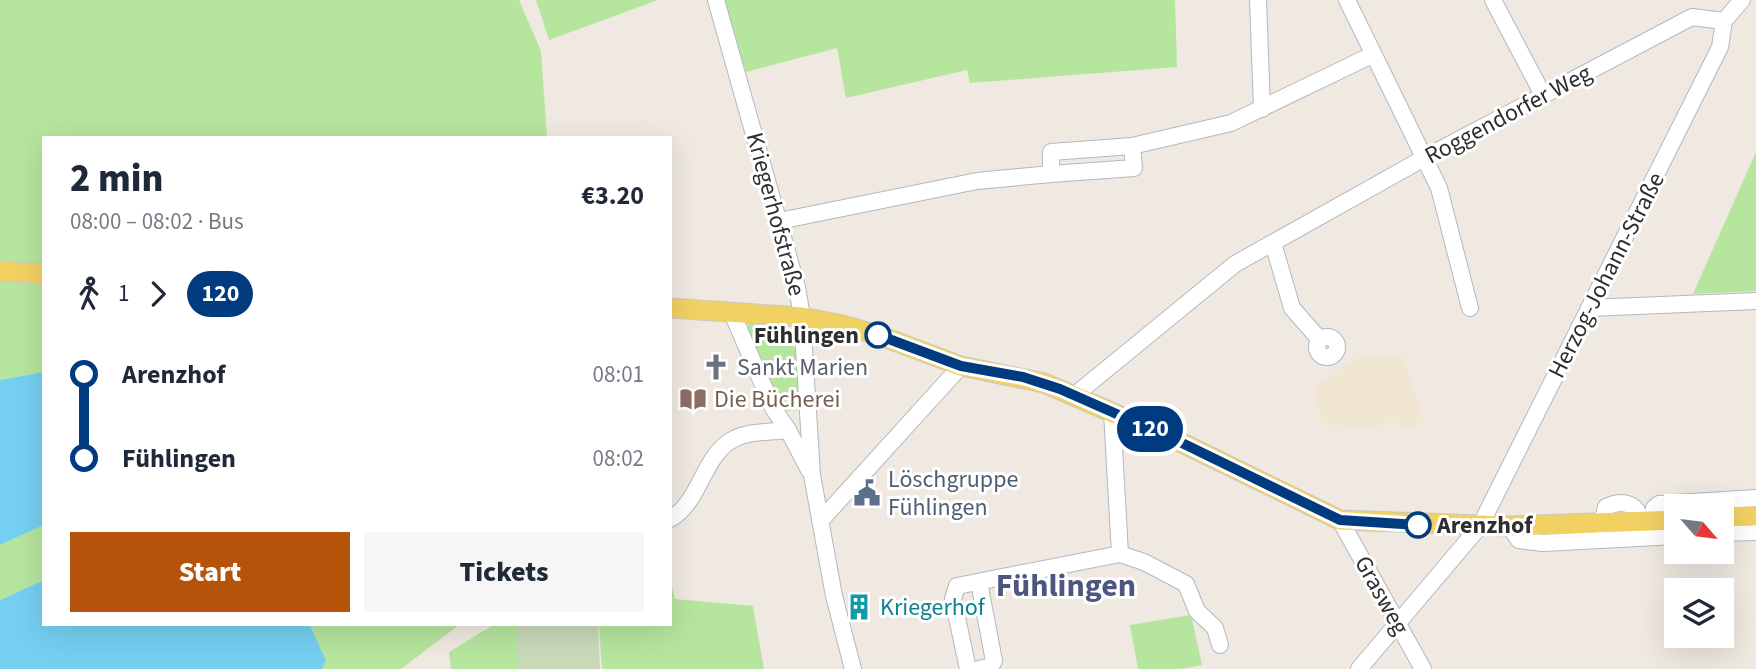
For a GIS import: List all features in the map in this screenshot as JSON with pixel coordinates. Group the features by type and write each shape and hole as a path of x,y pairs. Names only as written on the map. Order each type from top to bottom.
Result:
{"main road":[{"path":"0,271 42,274"},
{"path":"672,308 802,317 878,335 961,366 1023,377 1075,395 1340,520 1509,526 1602,523 1646,512 1664,517"},
{"path":"1734,517 1756,516"}],"street":[{"name":"Kriegerhofstraße","path":"716,0 779,221 802,317 811,475 822,519 834,596 853,669"},
{"path":"1258,0 1262,109"},
{"path":"1347,0 1371,55 1426,156 1439,188 1470,307"},
{"path":"1493,0 1543,95"},
{"path":"1724,21 1742,0"},
{"name":"Roggendorfer Weg","path":"1075,395 1235,264 1426,156 1692,17 1724,21"},
{"name":"Herzog-Johann-Straße","path":"1359,669 1480,526 1720,47 1724,21"},
{"path":"779,221 977,181 1051,174 1051,152 1132,146 1214,128 1262,109 1371,55"},
{"path":"1273,243 1292,308 1320,340"},
{"path":"1589,308 1756,300"},
{"name":"Kriegerhofstraße","path":"732,313 773,408 788,430 811,475"},
{"path":"822,519 961,366"},
{"path":"1112,412 1120,554"},
{"path":"672,518 683,512 722,447 741,436 788,430"},
{"path":"1646,512 1756,498"},
{"name":"Grasweg","path":"1340,520 1423,669"},
{"path":"1509,526 1519,540 1543,543 1664,537"},
{"path":"1734,532 1756,531"},
{"path":"968,669 953,599 953,590 957,586 1120,554 1144,562 1186,584 1198,611 1215,628 1220,645"},
{"path":"979,582 994,661 991,666 979,669"}],"shaded area":[{"path":"1403,355 1425,423 1400,429 1397,421 1374,427 1322,425 1313,387 1356,358"}],"green space":[{"path":"0,0 519,0 541,51 547,136 42,136 42,372 0,380"},
{"path":"536,0 658,0 549,40"},
{"path":"721,0 1175,0 1177,67 970,83 967,70 846,98 837,48 746,72"},
{"path":"1756,152 1756,291 1693,294"},
{"path":"749,324 780,326 792,340 795,350 798,350 799,410 785,411 775,401 745,329"},
{"path":"42,526 42,581 0,600 0,545"},
{"path":"672,588 675,599 753,606 764,669 602,669 599,626 672,626"},
{"path":"1191,615 1202,665 1181,669 1138,669 1130,625"},
{"path":"310,626 458,626 401,669 322,669 325,661"},
{"path":"491,626 518,626 518,669 451,669 449,652"},
{"path":"518,626 598,626 600,669 518,669"}],"water":[{"path":"42,372 42,526 0,545 0,380"},
{"path":"42,581 42,626 310,626 326,661 322,669 0,669 0,600"}],"bus line":[{"name":"120","path":"878,335 961,366 1023,377 1060,389 1180,442 1340,520 1418,525"}],"place":[{"name":"Fühlingen","path":"878,335"},
{"name":"Sankt Marien","path":"716,367"},
{"name":"Die Bücherei","path":"693,399"},
{"name":"Löschgruppe Fühlingen","path":"867,493"},
{"name":"Arenzhof","path":"1418,525"},
{"name":"Kriegerhof","path":"859,607"}],"district":[{"name":"Fühlingen","path":"1066,585"}]}
